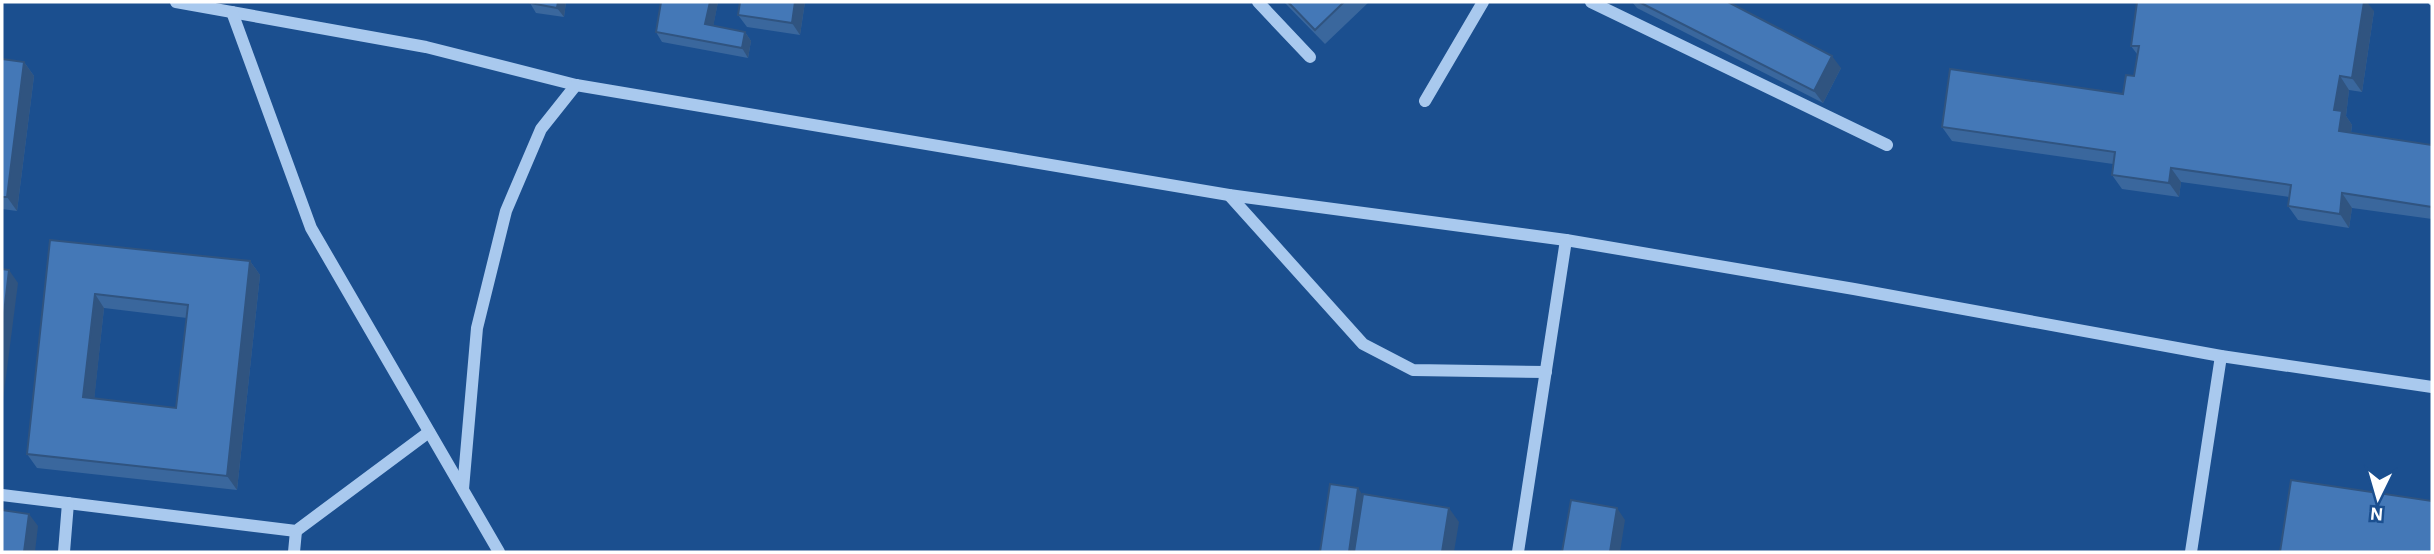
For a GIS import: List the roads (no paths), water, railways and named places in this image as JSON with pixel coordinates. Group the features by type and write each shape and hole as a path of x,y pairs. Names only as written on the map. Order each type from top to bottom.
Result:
{"street":[{"path":"176,2 426,47 576,85 1229,195 1566,240 2221,356 2432,387"},
{"path":"1258,2 1310,57"},
{"path":"1425,100 1483,2"},
{"path":"1591,2 1887,145"},
{"path":"232,12 311,228 499,552"},
{"path":"463,489 477,328 506,211 541,129 576,85"},
{"path":"1229,195 1363,344 1413,370 1546,372"},
{"path":"1518,552 1566,240"},
{"path":"2191,552 2221,356"},
{"path":"2,495 296,531 429,432"},
{"path":"64,552 68,503"},
{"path":"294,552 296,531"}]}
